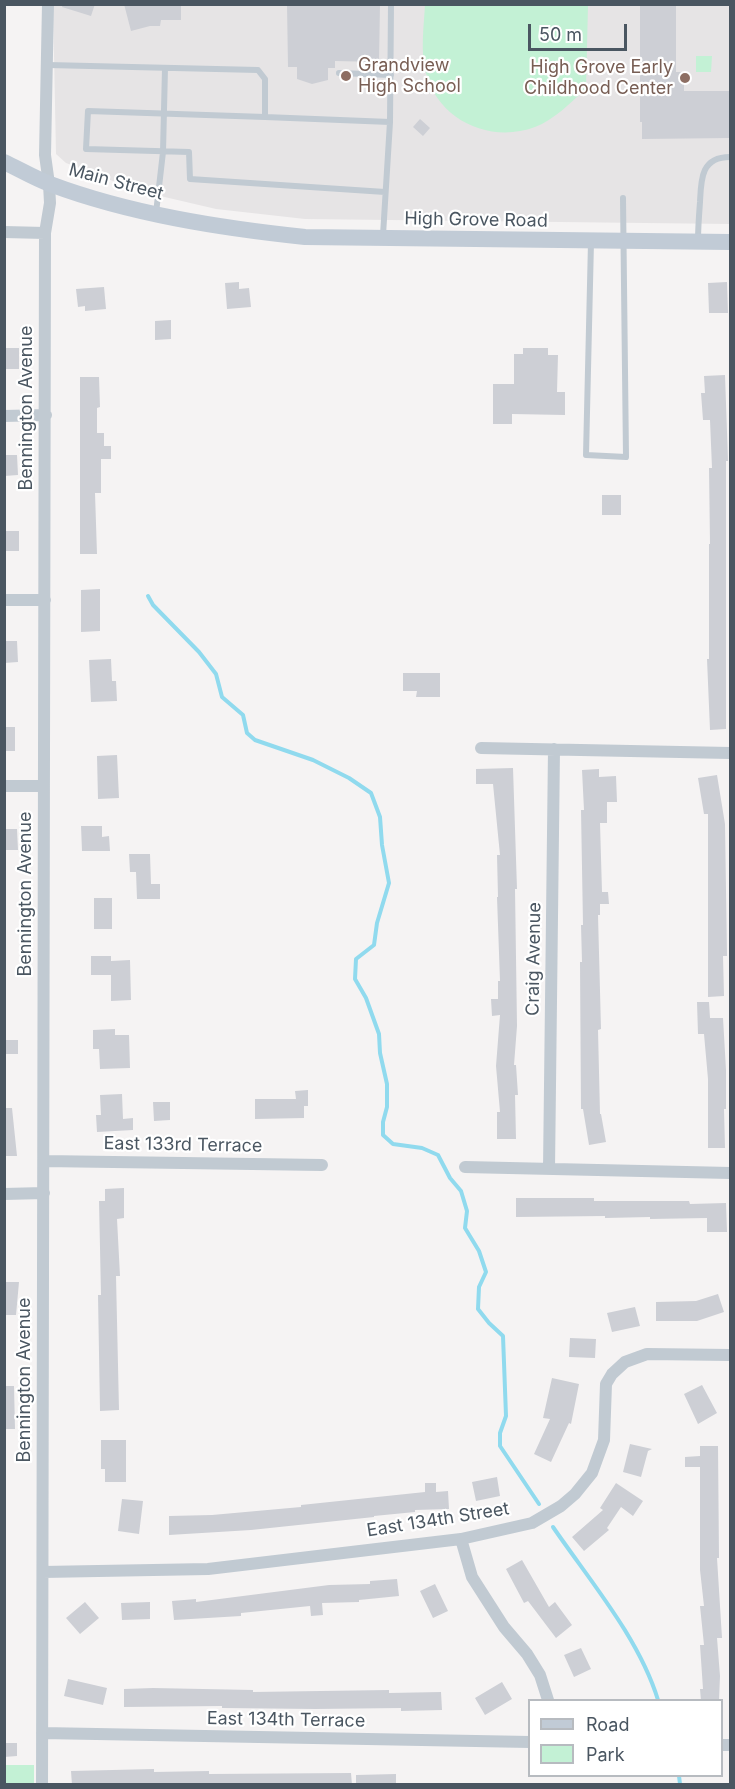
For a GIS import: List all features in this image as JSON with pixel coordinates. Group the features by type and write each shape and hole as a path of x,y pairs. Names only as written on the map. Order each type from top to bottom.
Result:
{"main road":[{"name":"Main Street","path":"4,162 49,184 156,213 222,226"},
{"name":"High Grove Road","path":"222,226 305,237 730,242"}],"street":[{"name":"Bennington Avenue","path":"42,1785 45,233 50,203 45,155 48,4"},
{"path":"4,232 45,233"},
{"path":"4,416 46,415"},
{"path":"4,600 45,600"},
{"path":"481,748 730,753"},
{"name":"Craig Avenue","path":"549,1168 554,749"},
{"path":"4,786 44,786"},
{"name":"East 133rd Terrace","path":"44,1161 322,1165"},
{"path":"465,1167 730,1173"},
{"path":"4,1194 44,1193"},
{"name":"East 134th Street","path":"43,1572 208,1569 461,1539 532,1523 561,1506 575,1494 592,1473 604,1440 606,1384 612,1374 625,1362 647,1354 730,1355"},
{"path":"461,1539 472,1577 504,1627 527,1654 540,1675 547,1699"},
{"name":"East 134th Terrace","path":"42,1733 528,1742"}],"lane":[{"path":"383,238 390,122 391,4"},
{"path":"48,65 258,70 265,79 266,117"},
{"path":"156,213 163,152 165,68"},
{"path":"339,73 391,75"},
{"path":"385,192 190,179 189,152 86,149 87,111 390,122"},
{"path":"698,241 701,176 709,163 722,157 730,157"},
{"path":"591,241 586,455 626,457 623,198"}],"shaded area":[{"name":"Grandview High School","path":"53,5 730,5 730,224 305,219 216,209 139,191 66,163 56,154"}],"green space":[{"path":"425,4 588,5 586,89 555,116 535,127 501,132 484,130 468,124 442,104 432,90 424,65"},
{"path":"696,56 712,56 711,72 696,72"},
{"path":"5,1765 34,1765 34,1784 5,1784"}],"building":[{"path":"63,4 95,4 91,16 62,7"},
{"path":"124,4 181,4 181,20 161,20 160,26 131,31"},
{"path":"287,4 380,4 379,62 335,61 335,68 328,68 328,80 312,84 297,79 297,67 288,67"},
{"path":"640,4 676,4 676,72 684,72 684,91 730,91 730,138 642,139"},
{"path":"420,119 430,128 423,136 413,127"},
{"path":"239,282 239,289 249,288 251,307 227,309 225,283"},
{"path":"727,282 728,313 709,313 708,283"},
{"path":"104,287 106,309 85,311 85,306 78,307 76,289"},
{"path":"171,320 171,339 155,340 155,321"},
{"path":"4,348 19,348 19,369 4,369"},
{"path":"523,348 548,348 548,355 558,355 557,392 565,392 565,415 512,414 512,424 493,424 493,384 514,384 514,354 523,354"},
{"path":"725,375 728,461 726,461 726,729 710,730 707,659 709,659 709,468 712,468 710,420 703,420 701,393 705,393 704,376"},
{"path":"80,377 99,377 100,407 97,408 97,433 104,433 104,446 111,446 111,459 101,459 101,493 95,493 97,554 80,554"},
{"path":"4,455 17,455 18,475 4,476"},
{"path":"602,495 621,495 621,515 602,515"},
{"path":"4,531 19,531 19,551 4,551"},
{"path":"100,589 100,631 81,632 81,590"},
{"path":"4,641 17,641 18,662 4,663"},
{"path":"111,659 112,681 116,681 117,701 91,702 89,660"},
{"path":"403,673 440,673 440,697 416,697 417,691 403,691"},
{"path":"4,727 15,727 15,751 4,751"},
{"path":"117,755 119,798 98,799 97,756"},
{"path":"513,768 517,889 515,889 517,1026 514,1065 516,1065 518,1095 515,1095 516,1139 497,1139 497,1112 500,1112 496,1066 500,1015 492,1016 491,999 498,999 498,981 500,981 497,855 500,855 493,784 476,784 476,769"},
{"path":"599,769 599,777 616,776 617,802 607,802 607,823 600,823 602,892 608,892 609,904 600,904 600,915 598,915 601,1029 598,1030 600,1114 606,1142 589,1145 583,1109 581,1109 580,962 582,962 581,925 583,925 581,810 584,810 582,770"},
{"path":"717,775 725,824 727,956 723,956 724,996 708,997 708,814 704,814 698,778"},
{"path":"81,826 102,826 102,837 109,836 110,851 82,851"},
{"path":"4,829 17,829 18,850 4,850"},
{"path":"129,854 150,854 151,884 160,884 160,899 137,899 136,872 130,872"},
{"path":"94,898 112,898 112,929 94,929"},
{"path":"91,956 111,956 111,961 130,960 131,1000 111,1001 111,975 91,975"},
{"path":"697,1002 709,1002 710,1018 723,1018 726,1070 725,1148 708,1148 708,1079 704,1034 698,1034"},
{"path":"115,1029 115,1035 129,1035 130,1068 100,1069 99,1049 93,1049 93,1030"},
{"path":"4,1040 18,1040 18,1054 4,1054"},
{"path":"308,1090 308,1106 304,1106 304,1118 255,1119 255,1099 296,1099 295,1091"},
{"path":"122,1094 123,1119 133,1118 133,1130 97,1132 96,1115 101,1115 100,1095"},
{"path":"153,1102 170,1102 170,1120 154,1121"},
{"path":"4,1108 12,1108 17,1156 6,1156"},
{"path":"124,1188 124,1218 117,1219 120,1276 116,1276 119,1410 100,1411 99,1201 105,1201 105,1189"},
{"path":"516,1198 689,1201 690,1204 726,1203 727,1232 707,1232 707,1218 516,1217"},
{"path":"4,1282 19,1282 16,1315 4,1315"},
{"path":"718,1294 724,1312 697,1321 656,1321 656,1302 696,1301"},
{"path":"635,1307 640,1326 612,1332 607,1313"},
{"path":"570,1338 596,1339 595,1358 569,1357"},
{"path":"552,1378 579,1384 571,1424 569,1423 551,1462 534,1454 550,1419 543,1418"},
{"path":"702,1385 717,1413 698,1424 684,1394"},
{"path":"4,1386 14,1386 15,1429 4,1429"},
{"path":"101,1440 126,1440 126,1482 105,1482 105,1469 101,1469"},
{"path":"630,1444 652,1449 648,1451 641,1477 623,1472"},
{"path":"700,1446 718,1446 719,1558 717,1558 722,1638 717,1638 719,1699 701,1699 700,1689 703,1689 700,1645 704,1645 700,1606 704,1606 700,1570 700,1467 685,1467 685,1457 700,1456"},
{"path":"497,1477 500,1496 476,1501 472,1482"},
{"path":"425,1483 436,1483 436,1492 448,1491 449,1509 415,1510 415,1512 374,1517 251,1530 169,1535 169,1516 212,1515 301,1507 301,1505 425,1492"},
{"path":"616,1483 643,1501 633,1516 621,1507 607,1528 609,1530 584,1551 572,1537 603,1510 600,1508"},
{"path":"122,1499 143,1501 139,1534 118,1531"},
{"path":"522,1560 549,1607 555,1602 572,1625 556,1638 528,1601 524,1603 506,1569"},
{"path":"397,1579 399,1596 359,1600 359,1602 322,1603 323,1615 311,1616 310,1606 241,1613 241,1616 174,1620 172,1601 196,1599 196,1602 329,1585 370,1584 370,1581"},
{"path":"435,1584 448,1611 433,1618 420,1591"},
{"path":"85,1602 99,1618 80,1634 66,1618"},
{"path":"150,1602 150,1619 122,1620 121,1603"},
{"path":"581,1648 591,1669 574,1677 564,1655"},
{"path":"68,1679 107,1688 103,1705 64,1696"},
{"path":"502,1682 512,1699 485,1715 475,1698"},
{"path":"124,1689 253,1690 253,1692 389,1690 389,1693 441,1692 442,1710 222,1708 222,1706 124,1707"},
{"path":"4,1743 17,1743 17,1756 4,1757"},
{"path":"154,1769 154,1772 209,1771 209,1774 351,1773 352,1785 72,1785 71,1771"},
{"path":"396,1774 396,1785 356,1785 356,1775"}],"waterway":[{"path":"148,596 153,605 199,652 216,674 222,697 243,715 247,733 255,740 313,760 349,778 371,793 380,817 382,845 389,883 377,923 374,945 356,959 355,979 366,998 379,1034 380,1053 387,1084 383,1135 393,1144 422,1148 438,1155 450,1178 461,1191 467,1211 465,1228 479,1251 486,1272 479,1287 478,1309 503,1336 506,1416 500,1433 500,1446 539,1504"},
{"path":"553,1527 626,1632 650,1677 658,1699"},
{"path":"679,1777 680,1784"}],"place":[{"name":"Grandview High School","path":"346,76"},
{"name":"High Grove Early Childhood Center","path":"685,78"}]}
